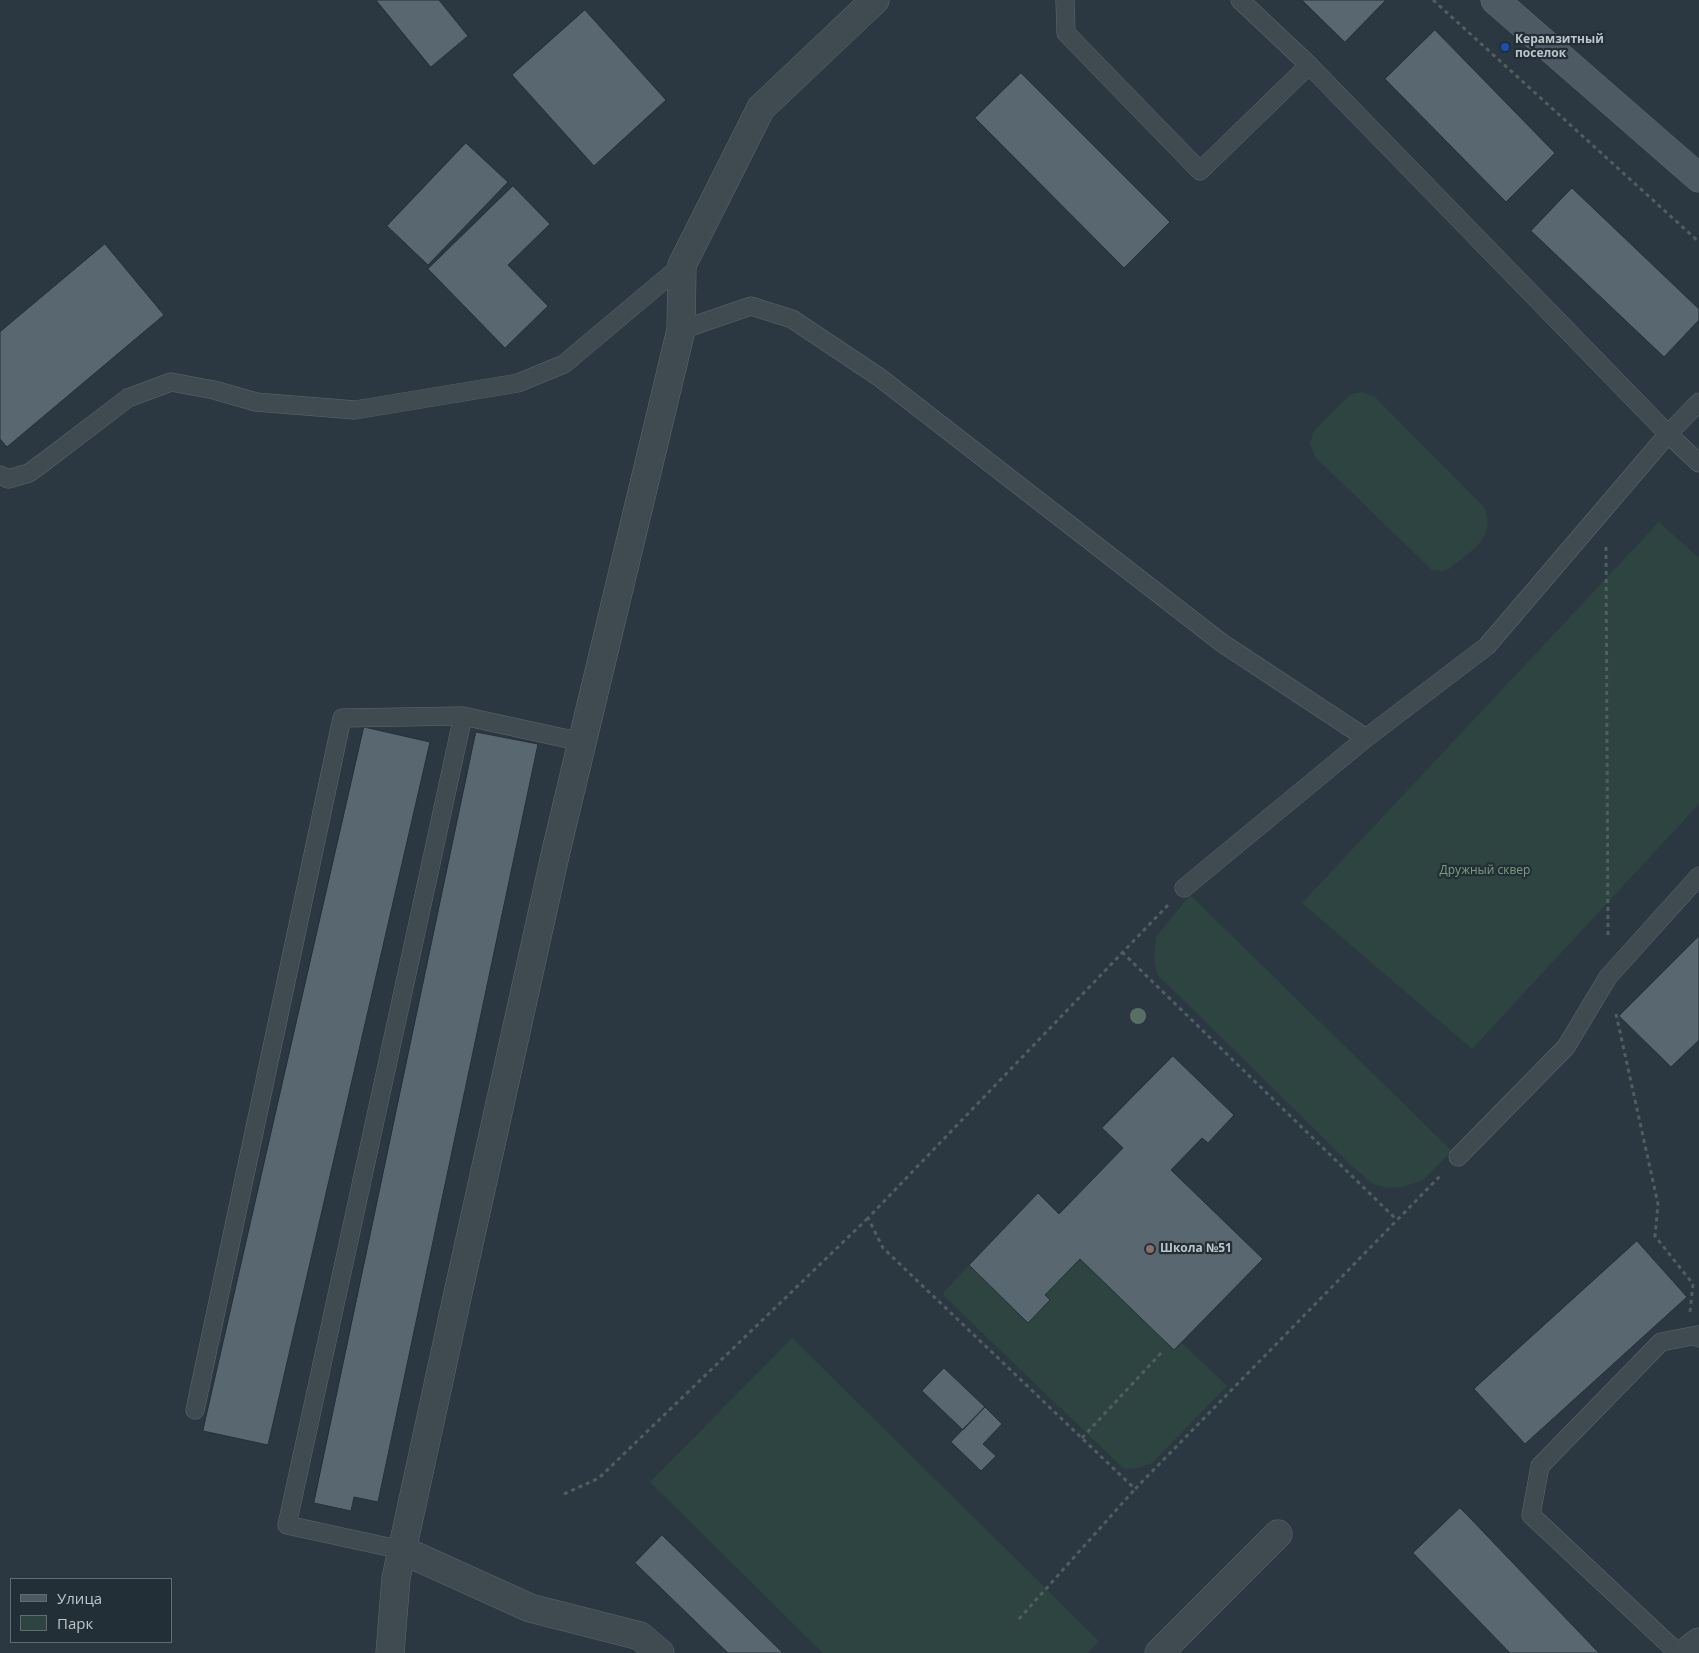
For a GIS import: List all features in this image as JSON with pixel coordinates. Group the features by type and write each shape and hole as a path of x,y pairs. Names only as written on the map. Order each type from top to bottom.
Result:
{"street":[{"path":"390,1653 396,1578 402,1550 556,851 681,330 682,265 761,108 875,0"},
{"path":"1495,0 1699,178"},
{"path":"1159,1653 1278,1534"},
{"path":"402,1550 530,1608 640,1636 660,1653"},
{"path":"1685,1653 1699,1642"}],"lane":[{"path":"1065,0 1066,33 1200,171 1309,65"},
{"path":"1240,0 1309,65 1668,434 1699,463"},
{"path":"0,476 8,479 29,473 128,398 171,382 214,390 256,402 355,410 518,382 564,364 682,265"},
{"path":"681,330 751,306 792,319 879,377 1222,643 1366,738"},
{"path":"1184,888 1366,738 1487,646 1668,434 1699,402"},
{"path":"195,1410 342,718 463,716 582,742"},
{"path":"402,1550 287,1525 463,716"},
{"path":"1458,1157 1566,1047 1608,977 1699,876"},
{"path":"1678,1653 1531,1515 1540,1466 1661,1342 1693,1337"}],"path":[{"path":"1433,0 1699,242"},
{"path":"1606,507 1608,977 1658,1204 1655,1236 1693,1284 1693,1337"},
{"path":"564,1494 599,1478 868,1218 1184,888"},
{"path":"1122,952 1398,1220"},
{"path":"1019,1619 1135,1489 1458,1157"},
{"path":"868,1218 883,1248 1135,1489"},
{"path":"1082,1438 1162,1352"}],"green space":[{"path":"1362,392 1375,397 1483,506 1488,526 1485,535 1473,550 1449,569 1443,571 1432,570 1315,457 1310,443 1314,431 1351,394"},
{"name":"Дружный сквер","path":"1659,522 1699,558 1699,804 1472,1049 1302,903"},
{"path":"1190,895 1452,1151 1423,1180 1403,1187 1388,1188 1373,1184 1353,1167 1157,974 1154,958 1156,937"},
{"path":"1080,1259 1174,1350 1182,1343 1227,1386 1152,1463 1139,1468 1124,1469 944,1296 944,1292 969,1265 1028,1323 1045,1295"},
{"path":"792,1338 1099,1641 1088,1653 823,1653 650,1482"}],"building":[{"path":"376,0 439,0 468,36 431,67"},
{"path":"1302,0 1386,0 1345,42"},
{"path":"585,10 666,100 594,166 512,75"},
{"path":"1435,30 1555,153 1506,202 1385,79"},
{"path":"1021,73 1170,222 1124,268 975,118"},
{"path":"466,143 508,182 428,265 387,226"},
{"path":"513,186 550,224 508,265 548,306 505,348 428,269"},
{"path":"1572,188 1699,309 1699,320 1664,357 1531,231"},
{"path":"105,244 164,315 7,447 0,439 0,332"},
{"path":"364,727 430,742 268,1445 203,1431"},
{"path":"476,732 538,744 378,1502 354,1497 351,1511 314,1503"},
{"path":"1699,936 1699,1040 1671,1067 1619,1016"},
{"path":"1173,1056 1234,1115 1208,1143 1202,1138 1171,1170 1263,1259 1174,1350 1080,1259 1045,1295 1050,1300 1028,1323 969,1265 1038,1193 1059,1214 1123,1148 1102,1128"},
{"path":"1637,1241 1687,1297 1525,1444 1474,1389"},
{"path":"944,1368 985,1407 963,1430 922,1391"},
{"path":"985,1407 1002,1424 983,1444 996,1456 981,1471 951,1442"},
{"path":"1460,1508 1599,1653 1510,1653 1413,1553"},
{"path":"662,1535 783,1653 728,1653 635,1563"}],"place":[{"name":"Керамзитный поселок","path":"1505,47"},
{"name":"Школа №51","path":"1150,1249"}]}
